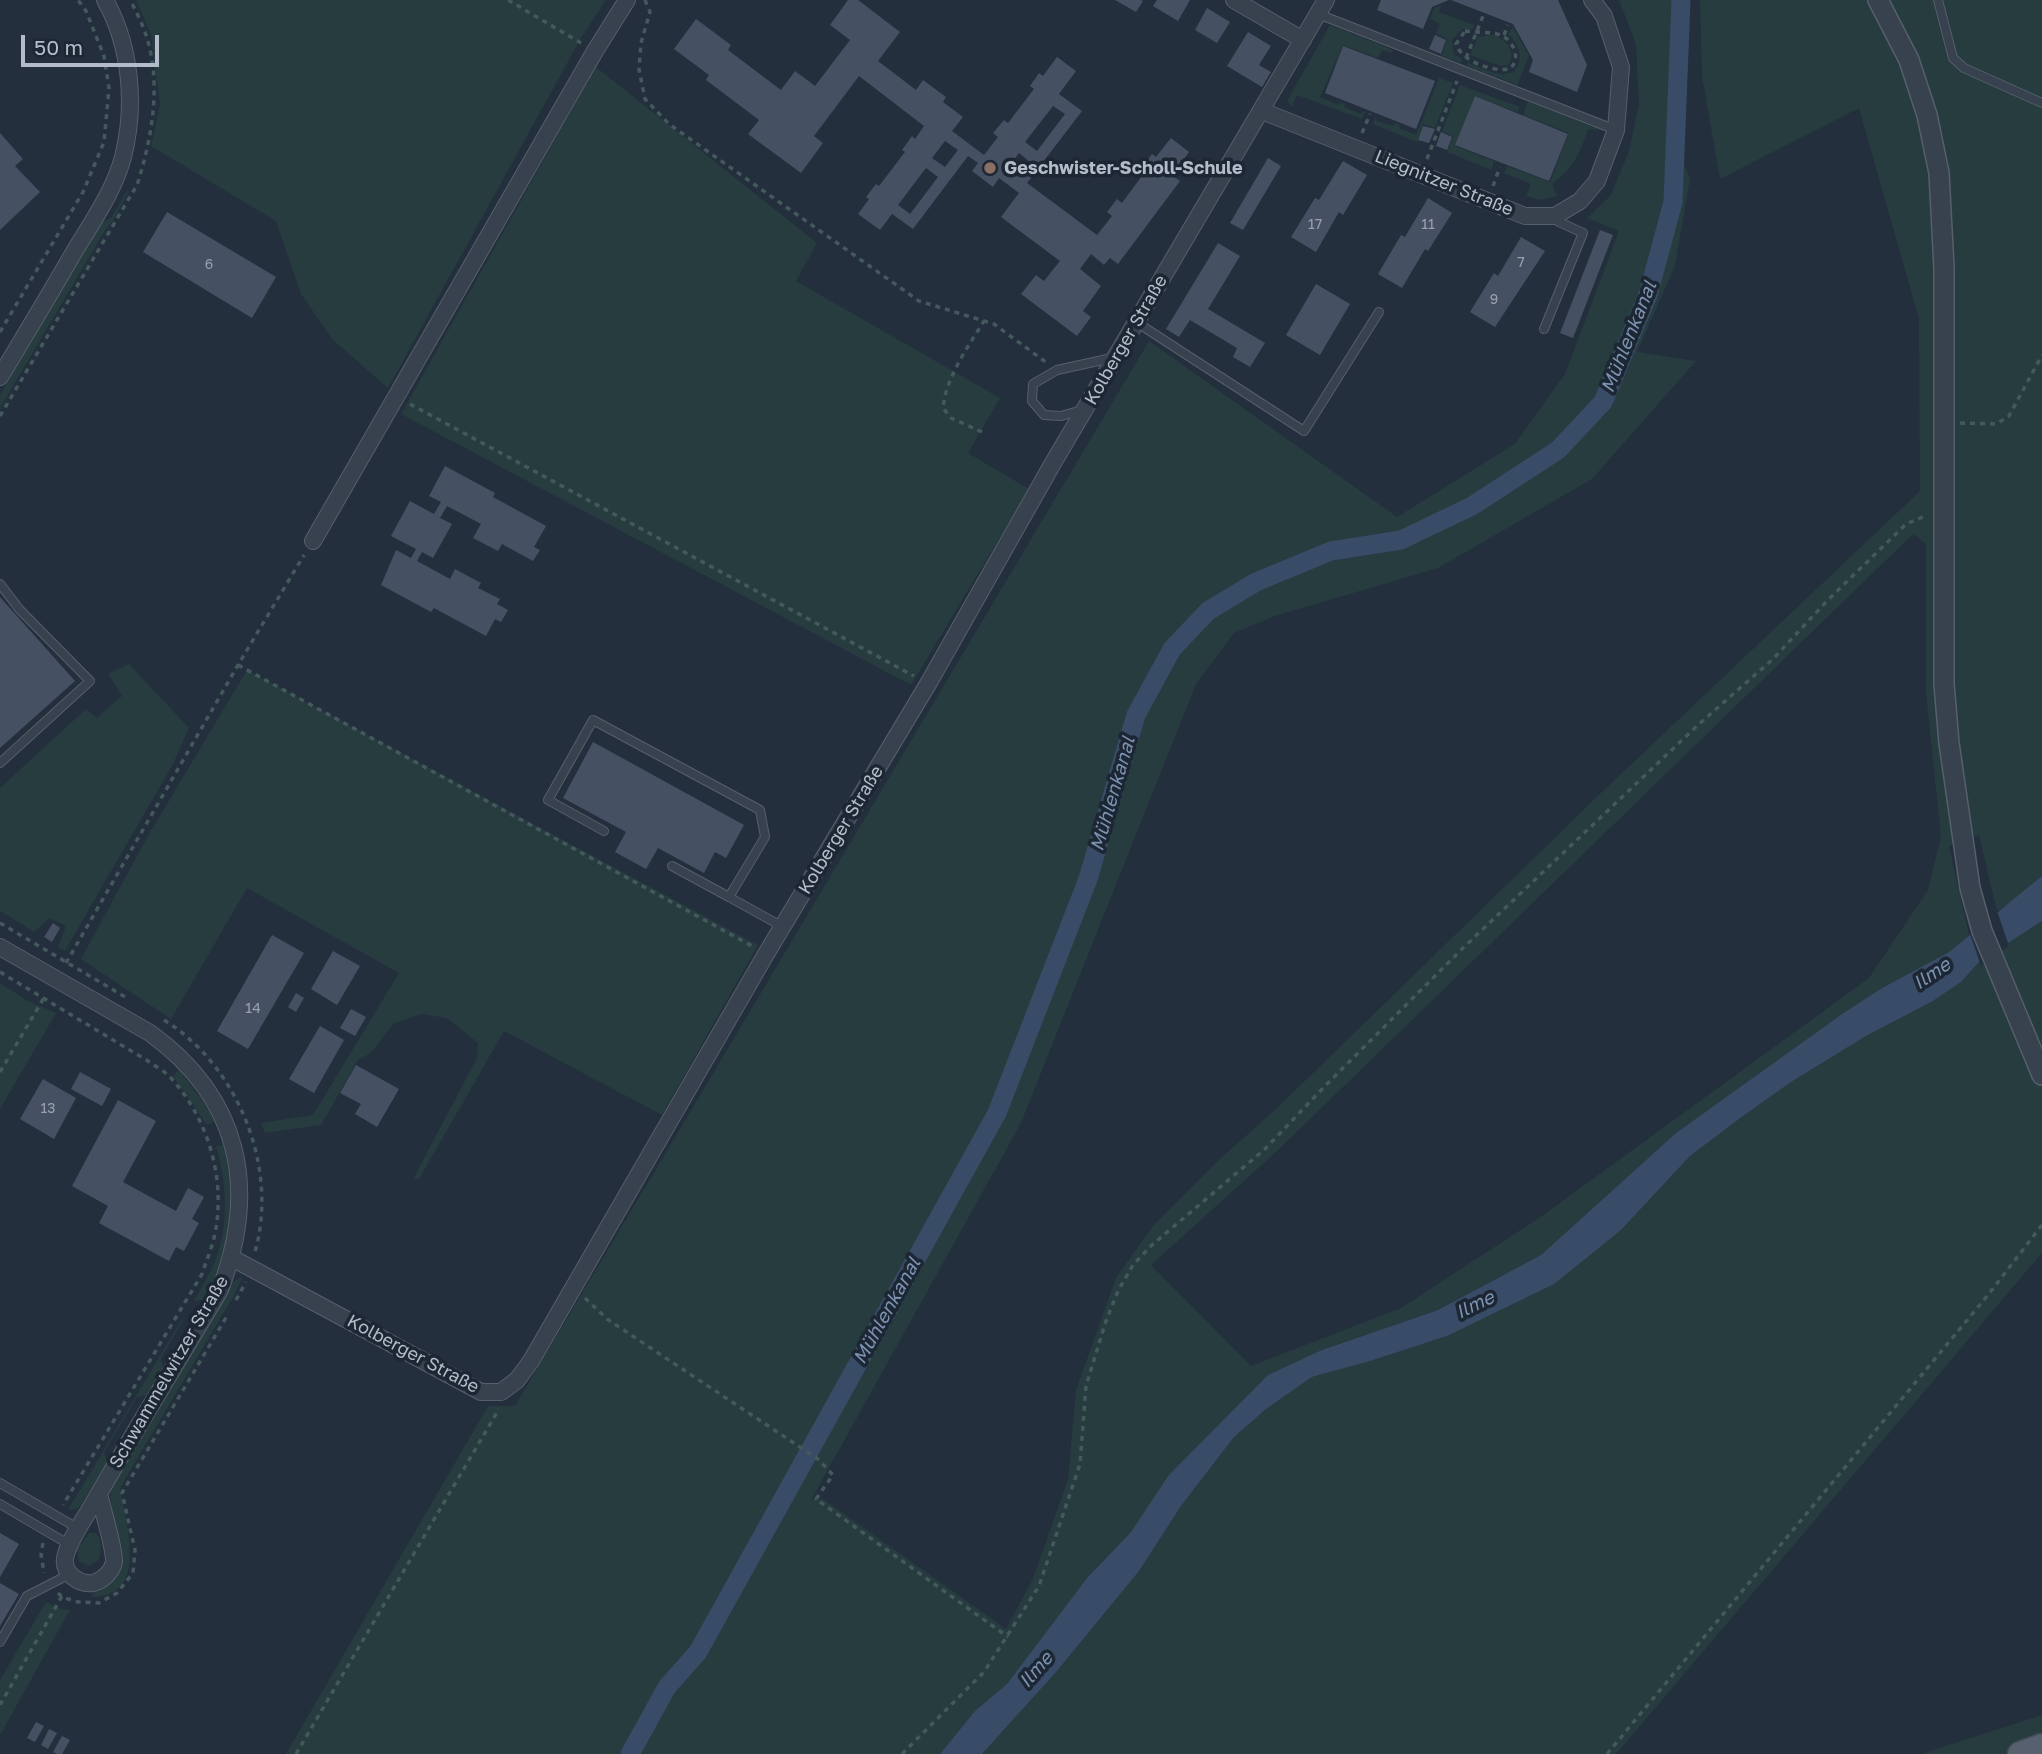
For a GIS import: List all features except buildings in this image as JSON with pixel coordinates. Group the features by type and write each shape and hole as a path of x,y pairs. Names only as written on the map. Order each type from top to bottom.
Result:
{"main road":[{"path":"2020,1754 2042,1746"}],"street":[{"path":"0,377 6,355 102,206 123,158 129,118 128,67 115,17 105,0"},
{"path":"313,541 627,0"},
{"path":"1234,0 1303,40"},
{"path":"1555,216 1580,201 1597,181 1616,131 1621,67 1604,16 1592,0"},
{"path":"1878,0 1909,60 1927,115 1939,173 1944,268 1944,684 1963,844 1970,888 1982,931 2042,1075"},
{"name":"Kolberger Straße","path":"232,1258 481,1392 501,1392 517,1380 531,1361 766,954 928,684 1085,408 1322,7"},
{"name":"Liegnitzer Straße","path":"1262,111 1525,216 1555,216"},
{"name":"Schwammelwitzer Straße","path":"0,947 170,1047 207,1088 234,1146 240,1187 238,1228 232,1258 220,1290 69,1545"},
{"path":"69,1545 65,1568 78,1581 89,1584 100,1581 110,1572 114,1561 99,1494"}],"lane":[{"path":"1938,0 1953,58 1964,68 2042,103"},
{"path":"1322,7 1461,71 1616,131"},
{"path":"1544,329 1583,233 1559,222 1555,216"},
{"path":"1136,322 1304,431 1379,312"},
{"path":"1085,408 1062,416 1044,415 1032,401 1033,384 1057,370 1115,357"},
{"path":"0,584 20,610 90,681 0,764"},
{"path":"604,831 548,800 593,720 760,810 765,837 729,897"},
{"path":"672,866 783,927"},
{"path":"0,1483 79,1529"},
{"path":"0,1504 69,1545"},
{"path":"0,1642 26,1596 70,1574"}],"path":[{"path":"0,332 83,192 104,142 109,88 104,56 86,11 78,0"},
{"path":"508,0 595,51"},
{"path":"645,0 650,12 639,69 645,99 669,124 919,302 994,324 1057,370"},
{"path":"1466,58 1483,16"},
{"path":"1504,35 1508,25"},
{"path":"1465,32 1476,33 1497,32 1504,35 1516,54 1516,61 1510,69 1502,71 1459,53 1456,44 1465,32"},
{"path":"1421,174 1461,71"},
{"path":"982,432 951,418 943,408 944,394 984,321"},
{"path":"1944,422 1996,424 2009,416 2042,355"},
{"path":"396,396 928,684"},
{"path":"902,1754 984,1672 1039,1586 1080,1464 1086,1386 1106,1321 1118,1291 1133,1265 1265,1149 1463,948 1698,725 1773,659 1826,602 1906,524 1943,508"},
{"path":"67,961 313,541"},
{"path":"238,665 766,954"},
{"path":"0,923 135,1003"},
{"path":"0,972 148,1061 169,1077 189,1104 208,1138 218,1194 214,1236 202,1273 57,1516"},
{"path":"0,1072 56,978"},
{"path":"48,1531 41,1554 42,1569 49,1584 62,1597 78,1602 99,1603 117,1593 133,1573 135,1550 122,1493 247,1281 258,1241 261,1203 258,1163 242,1111 219,1070 181,1031 158,1017"},
{"path":"1607,1754 1988,1295 2042,1225"},
{"path":"574,1286 607,1319 818,1459 833,1475 816,1499 1008,1637"},
{"path":"296,1754 499,1412 501,1392"},
{"path":"0,1705 62,1597 70,1574"}],"green space":[{"path":"136,0 606,0 581,38 388,388 333,340 301,294 276,221 151,146 160,104 151,35"},
{"path":"1619,0 1684,0 1680,156 1690,178 1675,266 1637,352 1696,361 1592,479 1438,568 1275,616 1234,633 1196,684 1021,1123 811,1500 823,1499 1006,1629 1032,1581 1068,1480 1076,1390 1116,1278 1153,1226 1603,791 1920,491 1919,319 1859,108 1720,179 1702,76 1700,0 2042,0 2042,876 2014,901 1997,911 1979,835 1949,846 1969,935 1949,952 1882,988 1842,1014 1676,1133 1541,1255 1438,1310 1322,1350 1168,1476 1131,1532 1087,1578 1007,1684 975,1711 940,1754 286,1754 488,1406 515,1406 1149,341 1397,517 1515,444 1565,374 1619,231 1587,218 1611,195 1629,151 1639,105 1636,44","holes":["1913,534 1926,544 1926,693 1941,836 1928,890 1869,978 1539,1218 1401,1308 1251,1366 1151,1265 1276,1152"]},
{"path":"1441,5 1439,12 1474,25 1473,29 1462,29 1452,40 1454,55 1462,59 1461,63 1442,56 1447,39 1436,33 1440,24 1430,19 1434,8"},
{"path":"1330,25 1393,50 1392,53 1382,50 1378,58 1343,45 1320,97 1338,105 1345,104 1344,107 1361,114 1365,112 1362,119 1297,95 1292,107 1287,101"},
{"path":"1513,27 1529,56 1517,85 1467,66 1468,63 1494,73 1514,72 1520,57 1518,47 1508,34"},
{"path":"1493,35 1502,40 1511,51 1508,65 1501,66 1470,55 1478,37"},
{"path":"596,67 817,243 796,281 1000,398 968,453 1029,489 911,685 401,414"},
{"path":"1439,78 1453,83 1435,128 1423,124 1417,142 1373,124 1376,116 1377,121 1393,126 1395,123 1400,125 1399,128 1416,135"},
{"path":"1460,85 1520,107 1517,112 1475,96 1455,146 1494,161 1492,170 1447,152 1453,136 1442,131"},
{"path":"1528,101 1601,130 1588,129 1575,160 1552,184 1557,196 1540,200 1526,196 1531,184 1504,173 1507,166 1550,182 1569,133 1523,115"},
{"path":"127,191 113,221 0,408 0,395 102,222 111,218"},
{"path":"129,664 189,728 173,764 65,951 58,947 66,926 49,918 34,932 0,911 0,788 86,709 97,718 122,696 108,674"},
{"path":"247,670 758,945 662,1115 504,1031 419,1179 413,1179 477,1058 478,1043 447,1018 421,1014 394,1023 371,1053 358,1060 321,1125 265,1133 261,1123 313,1115 399,973 247,888 171,1019 81,959 149,834"},
{"path":"2042,921 2042,1253 1616,1754 982,1754 1057,1671 1139,1571 1181,1506 1234,1437 1266,1409 1312,1377 1447,1336 1621,1230 1690,1156 1743,1116 1791,1082 1866,1036 1933,1001 1961,982 1979,962"},
{"path":"0,983 28,1001 56,1013 0,1109"},
{"path":"179,1070 217,1120 207,1125 173,1076"},
{"path":"226,1144 234,1201 221,1265 203,1300 194,1301 209,1274 223,1234 225,1196 216,1146"},
{"path":"243,1276 121,1486 130,1555 128,1572 122,1585 110,1594 92,1597 94,1588 121,1564 111,1503 112,1487 233,1282"},
{"path":"182,1319 161,1358 163,1367 147,1395 137,1397 104,1453 107,1462 80,1506 68,1510"},
{"path":"89,1533 96,1533 101,1546 99,1560 89,1566 79,1561 77,1550"},
{"path":"46,1602 70,1610 0,1735 0,1680"},
{"path":"2042,1715 2042,1754 1921,1754"}],"water":[{"name":"Ilme","path":"2042,876 2042,921 1979,962 1961,982 1933,1001 1866,1036 1791,1082 1743,1116 1690,1156 1621,1230 1554,1284 1447,1336 1312,1377 1266,1409 1234,1437 1181,1506 1139,1571 1057,1671 982,1754 940,1754 975,1711 1007,1684 1087,1578 1131,1532 1168,1476 1268,1375 1322,1350 1438,1310 1541,1255 1676,1133 1842,1014 1882,988 1949,952"}],"pier":[{"path":"1996,908 2009,946 1981,966 1969,931"}],"waterway":[{"name":"Mühlenkanal","path":"630,1754 667,1687 698,1652 997,1113 1088,879 1136,715 1172,649 1208,611 1256,582 1331,551 1401,540 1472,506 1558,450 1603,402 1648,295 1673,202 1681,0"}],"place":[{"name":"Geschwister-Scholl-Schule","path":"990,168"}]}
